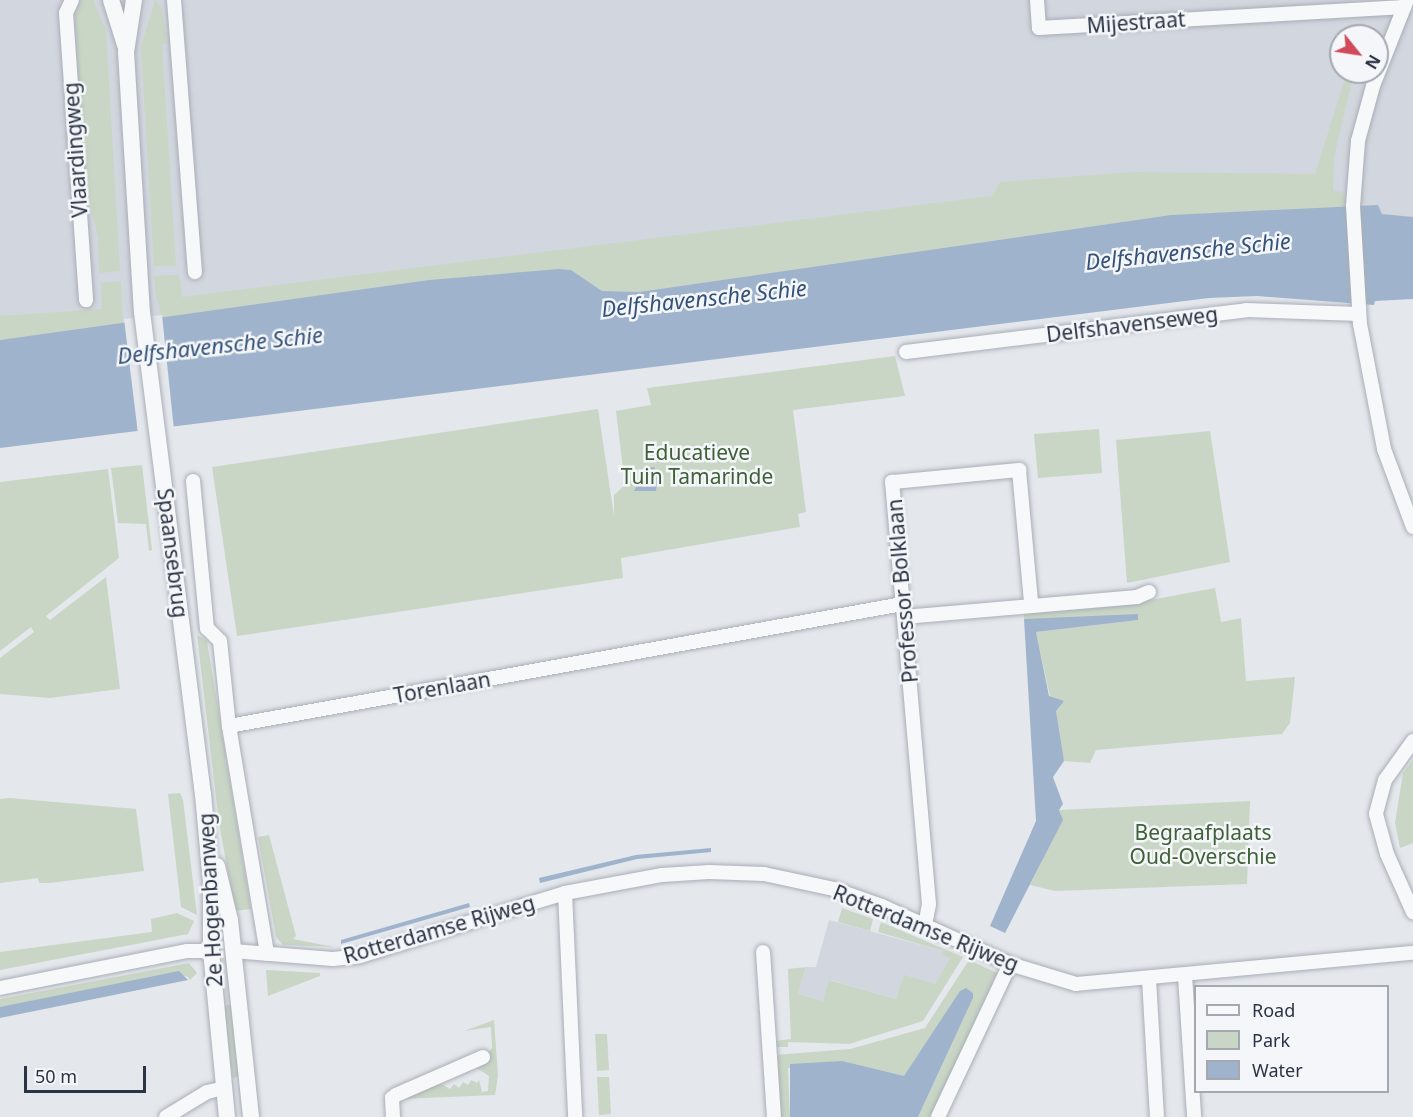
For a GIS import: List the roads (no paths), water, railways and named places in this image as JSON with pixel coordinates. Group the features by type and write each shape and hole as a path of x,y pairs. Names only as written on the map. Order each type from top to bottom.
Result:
{"street":[{"name":"Vlaardingweg","path":"72,0 66,13 87,300"},
{"path":"111,0 126,52"},
{"path":"126,52 134,0"},
{"path":"174,0 195,272"},
{"name":"Mijestraat","path":"1037,0 1039,28 1284,6 1406,3"},
{"path":"1406,3 1373,86 1358,141 1353,206 1359,310 1384,449 1413,527"},
{"name":"Spaansebrug","path":"126,52 142,312 203,794"},
{"name":"Delfshavenseweg","path":"906,352 1246,310 1359,310"},
{"name":"Professor Bolklaan","path":"925,925 929,904 892,482 1019,470 1031,603"},
{"path":"194,481 207,628 220,641 229,726"},
{"name":"Torenlaan","path":"229,726 903,611 1137,597 1149,592"},
{"name":"2e Hogenbanweg","path":"229,726 267,954"},
{"path":"1413,741 1385,780 1376,814 1387,854 1413,908"},
{"name":"2e Hogenbanweg","path":"203,794 211,882 211,951 227,1117"},
{"name":"2e Hogenbanweg","path":"203,794 233,951 251,1117"},
{"name":"Rotterdamse Rijweg","path":"233,951 333,959 360,956 565,893 662,874 749,873 834,889 925,925 1010,964 1076,984 1185,976 1413,953"},
{"path":"565,893 575,1117"},
{"path":"0,988 187,951 233,951"},
{"path":"764,952 774,1117"},
{"path":"938,1117 1010,964"},
{"path":"1185,976 1194,1117"},
{"path":"1149,979 1157,1117"},
{"path":"393,1117 393,1098 396,1095 483,1057"},
{"path":"165,1117 207,1092 248,1086"}],"water":[{"name":"Delfshavensche Schie","path":"1378,205 1382,214 1413,217 1413,299 1375,301 1374,305 1257,296 1209,298 0,448 0,340 429,280 559,269 571,270 602,291 639,292 1171,215"},
{"path":"654,467 658,476 656,491 634,491 647,468"},
{"path":"1138,614 1138,620 1036,632 1049,696 1064,701 1056,711 1064,761 1053,777 1063,804 1059,810 1063,820 1005,933 990,926 1036,821 1024,619"},
{"path":"711,848 711,852 637,859 540,883 539,878 636,855"},
{"path":"469,903 470,907 341,944 341,940"},
{"path":"179,971 188,980 0,1018 0,1007"},
{"path":"966,988 973,993 973,998 918,1117 790,1117 790,1064 842,1061 904,1076 960,991"}],"park label":[{"name":"Educatieve Tuin Tamarinde","path":"697,464"},
{"name":"Begraafplaats Oud-Overschie","path":"1203,844"}]}
